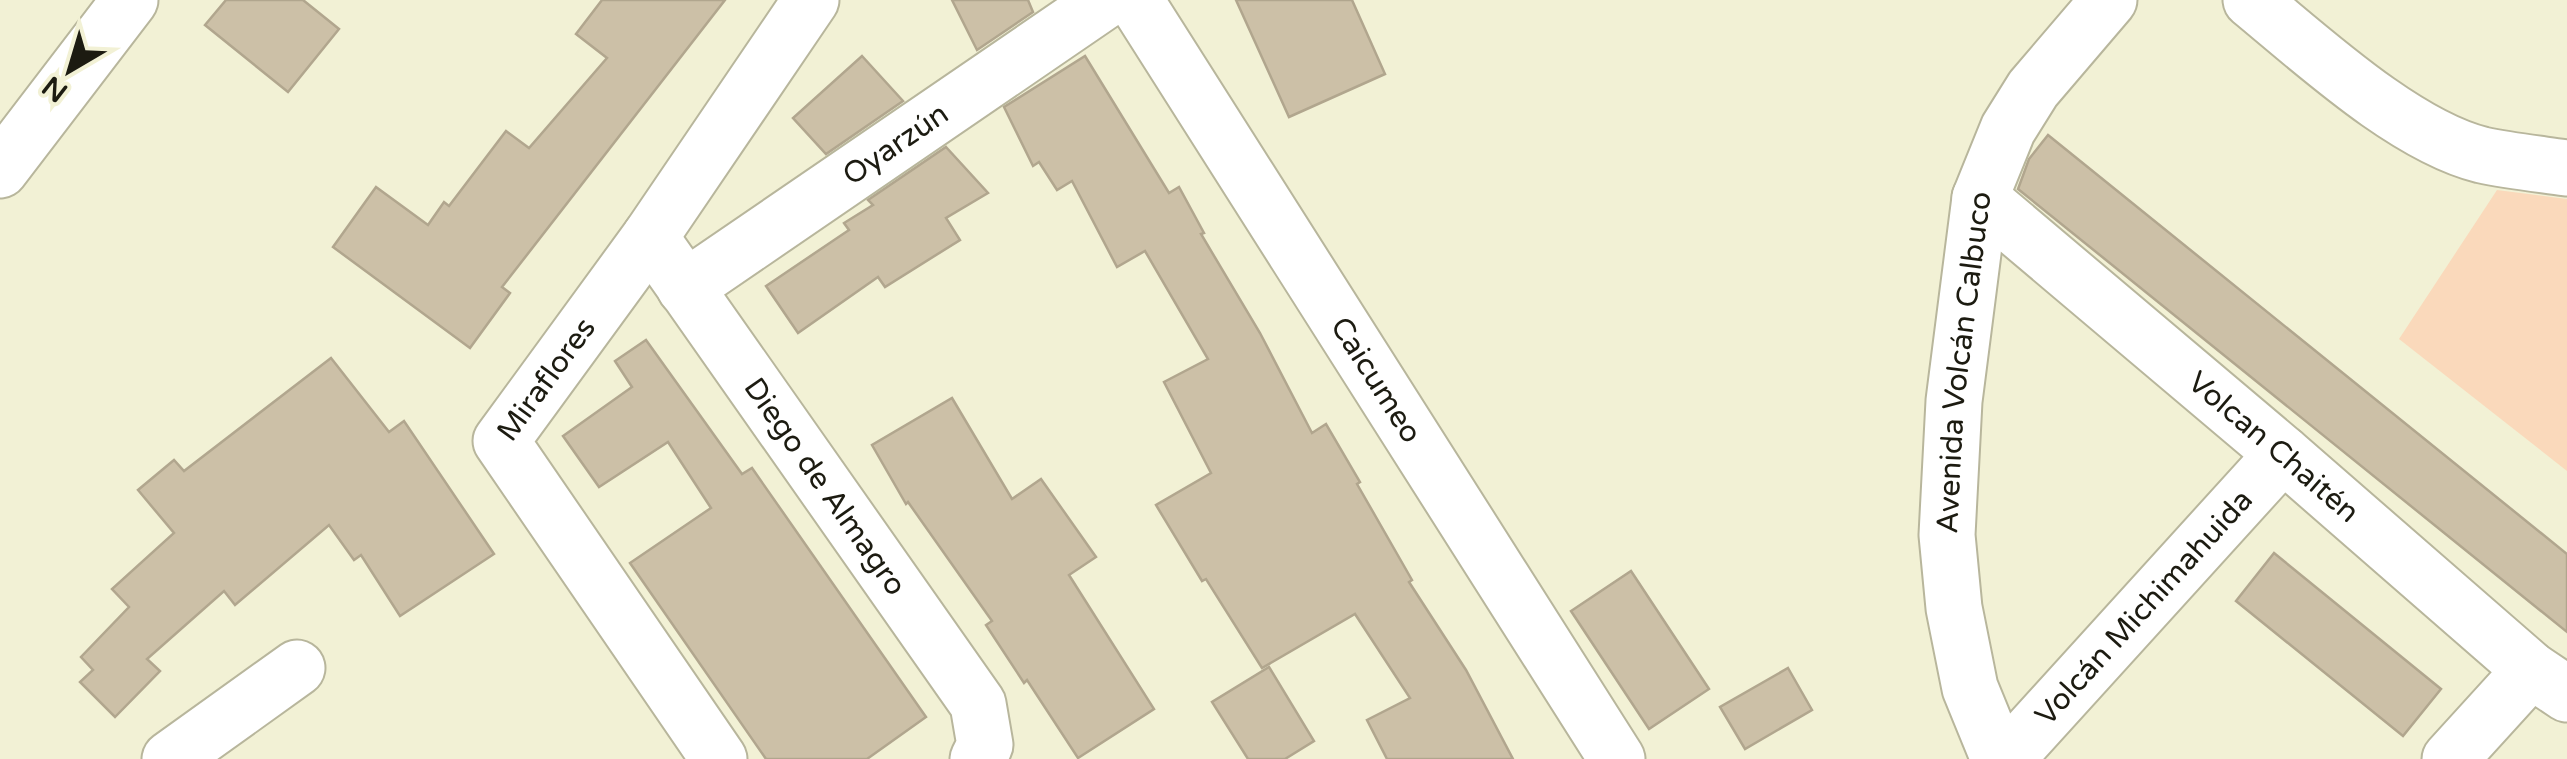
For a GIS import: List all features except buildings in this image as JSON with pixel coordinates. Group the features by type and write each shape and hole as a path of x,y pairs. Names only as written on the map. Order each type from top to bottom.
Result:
{"street":[{"path":"0,170 130,0"},
{"name":"Miraflores","path":"718,759 501,441 650,238 811,0"},
{"name":"Oyarzún","path":"685,288 1106,0"},
{"name":"Caicumeo","path":"1135,0 1617,759"},
{"name":"Avenida Volcán Calbuco","path":"2002,759 1970,688 1954,608 1947,535 1954,400 1980,198 2008,129 2033,89 2109,0"},
{"path":"2251,0 2331,66 2427,134 2481,154 2567,168"},
{"name":"Volcan Chaitén","path":"1980,198 2549,682"},
{"name":"Diego de Almagro","path":"650,238 978,704 986,754"},
{"name":"Volcán Michimahuida","path":"2002,759 2283,454"},
{"path":"170,759 297,668"},
{"path":"2450,759 2549,682"}],"shaded area":[{"path":"2497,190 2567,199 2567,471 2399,339"}]}
